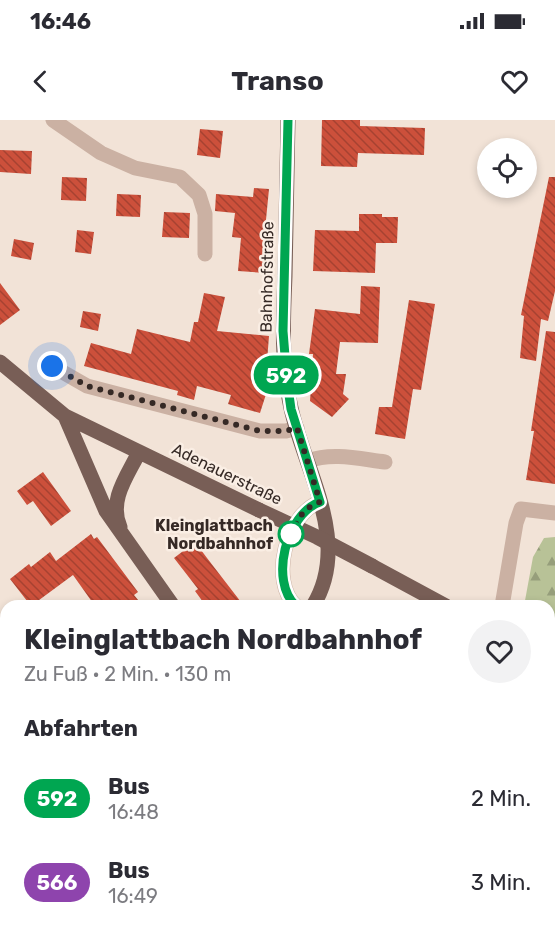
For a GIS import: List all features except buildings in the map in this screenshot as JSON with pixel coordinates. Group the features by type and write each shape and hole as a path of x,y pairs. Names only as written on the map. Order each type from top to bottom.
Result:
{"main road":[{"name":"Bahnhofstraße","path":"288,120 283,331 291,409 327,529 329,552 322,585 316,600"},
{"name":"Adenauerstraße","path":"0,362 65,416 317,537 435,600"},
{"path":"65,416 106,511 169,600"},
{"path":"125,538 118,521 117,500 139,452"}],"street":[{"path":"53,120 101,153 135,168 180,177 199,195 206,214 205,254"},
{"path":"52,366 87,386 260,431 286,431 297,428"},
{"path":"308,461 319,457 338,456 385,462"},
{"path":"291,600 286,594 282,573 286,547 298,518 310,506 320,502"},
{"path":"503,600 516,524 521,508 555,513"}],"green space":[{"path":"555,537 555,600 525,600 533,557 544,538"}],"bus line":[{"name":"592","path":"288,120 283,331 287,381 291,409 320,502 310,506 298,518 286,547 282,573 286,594 291,600"}],"place":[{"name":"Kleinglattbach Nordbahnhof","path":"291,534"}],"route":[{"path":"52,366 87,386 260,431 286,431 297,428 320,502 310,506 298,518 291,534"}]}
